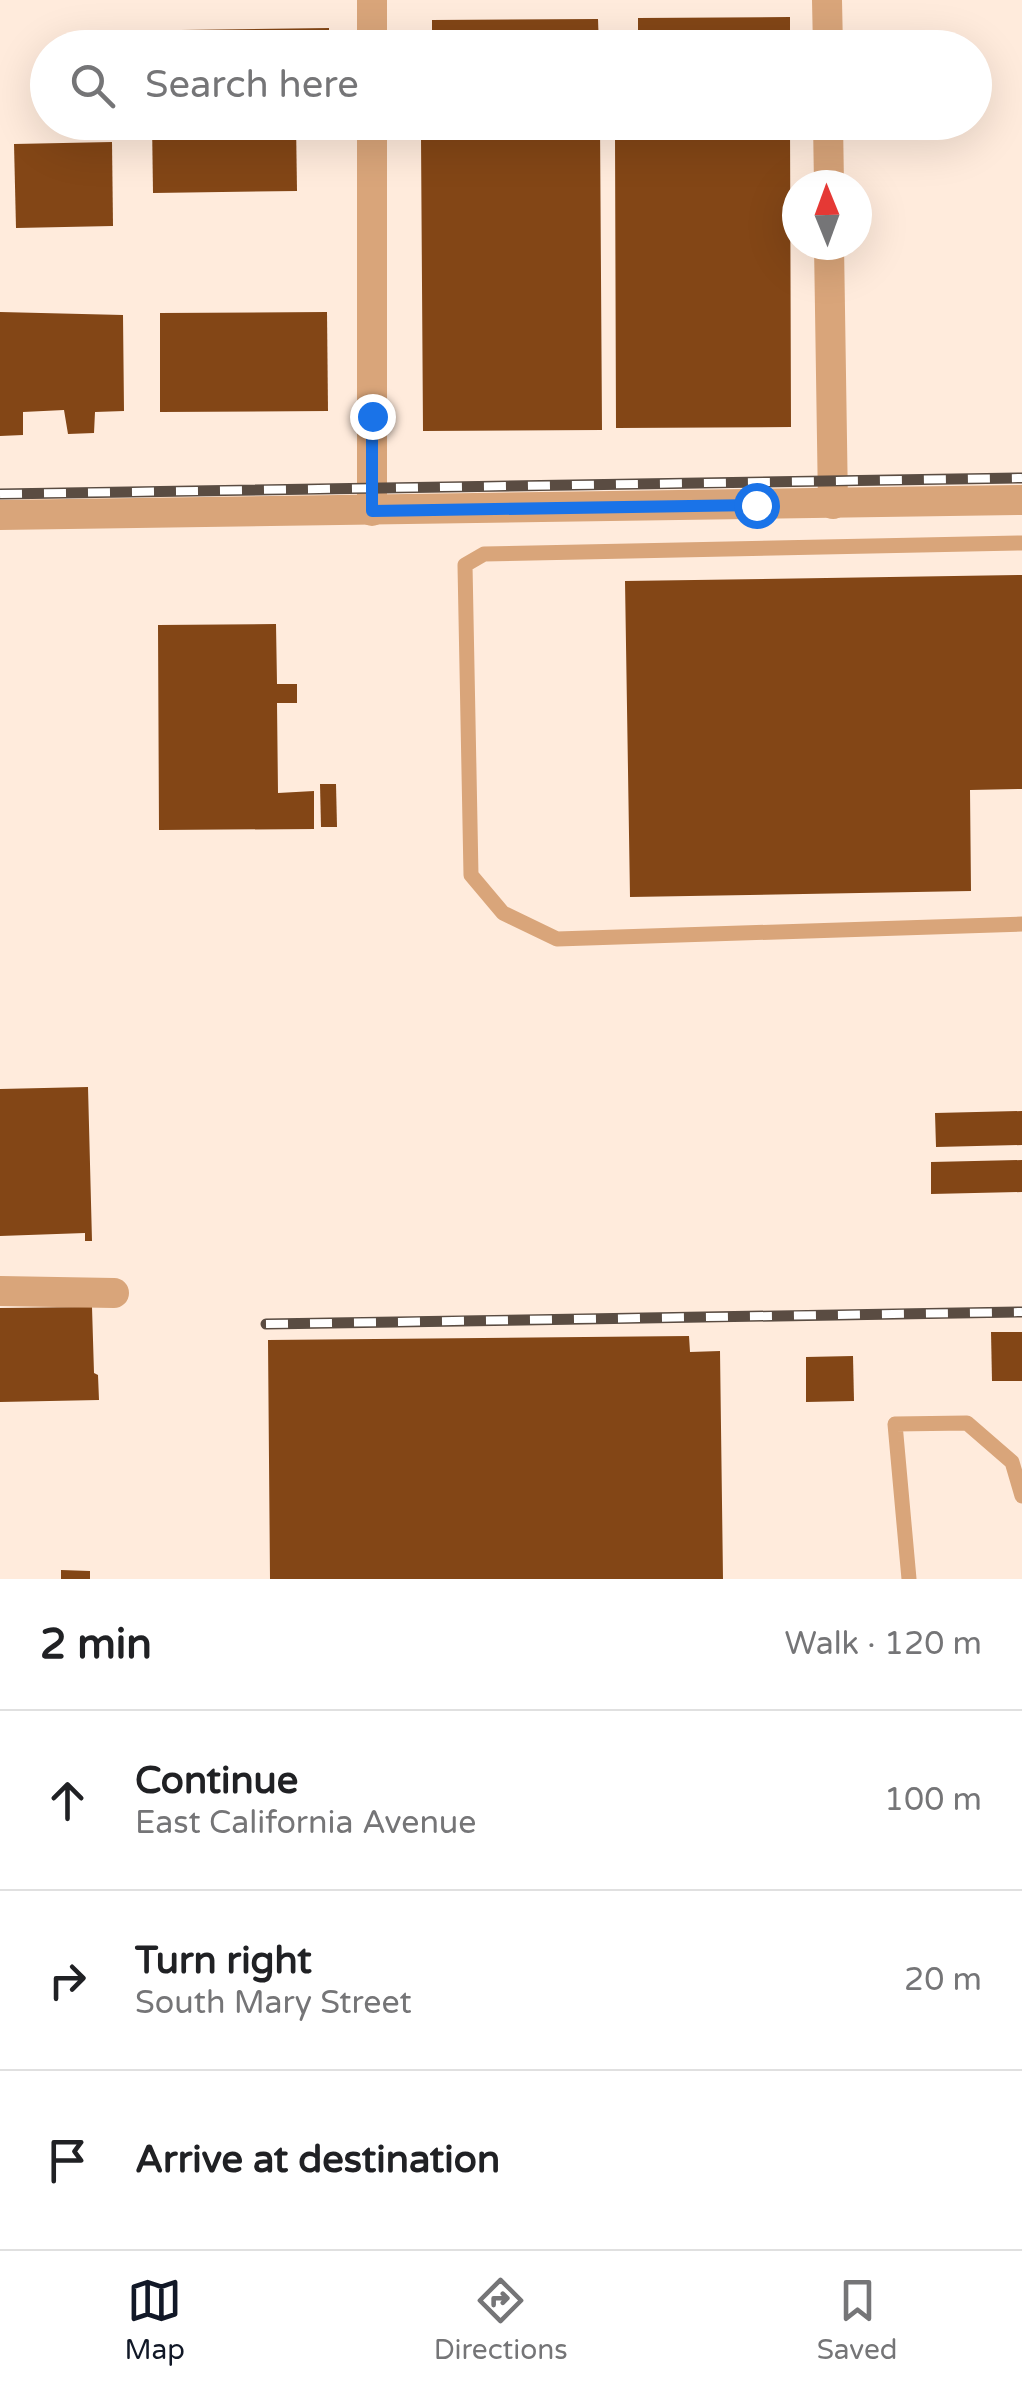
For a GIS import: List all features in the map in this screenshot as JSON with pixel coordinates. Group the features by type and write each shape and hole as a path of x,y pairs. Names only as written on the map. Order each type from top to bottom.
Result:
{"street":[{"path":"372,0 372,30"},
{"path":"827,0 828,30"},
{"path":"372,140 372,511"},
{"path":"828,140 829,170"},
{"path":"829,260 832,504"},
{"path":"0,514 1022,500"},
{"path":"0,1291 114,1293"}],"lane":[{"path":"1022,543 484,554 465,564 472,875 503,913 557,939 1022,924"},
{"path":"909,1579 895,1424 967,1423 1012,1462 1022,1496"}],"building":[{"path":"790,17 790,30 638,30 638,18"},
{"path":"598,19 598,30 432,30 432,20"},
{"path":"329,28 329,30 181,30"},
{"path":"152,140 296,140 297,191 153,193"},
{"path":"421,140 600,140 602,430 423,431"},
{"path":"615,140 790,140 790,170 782,170 782,260 790,260 791,427 616,428"},
{"path":"112,142 113,226 16,228 14,144"},
{"path":"0,312 123,315 124,411 95,412 94,433 68,434 64,410 23,412 23,435 0,436"},
{"path":"327,312 328,411 160,412 160,313"},
{"path":"1022,575 1022,789 970,790 971,891 630,897 625,581"},
{"path":"276,624 277,684 297,684 297,703 277,703 278,793 314,791 314,829 159,830 158,625"},
{"path":"320,784 336,784 337,827 321,827"},
{"path":"88,1087 92,1241 85,1241 85,1233 0,1236 0,1089"},
{"path":"1022,1111 1022,1145 936,1147 935,1113"},
{"path":"1022,1160 1022,1192 931,1194 931,1162"},
{"path":"92,1307 99,1400 0,1402 0,1308"},
{"path":"991,1332 1022,1332 1022,1381 992,1381"},
{"path":"689,1336 690,1352 720,1351 723,1579 270,1579 268,1340"},
{"path":"853,1356 854,1401 806,1402 806,1357"},
{"path":"61,1570 90,1571 90,1579 61,1579"}],"railway":[{"path":"0,494 1022,478"},
{"path":"266,1324 1022,1312"}],"route":[{"path":"372,416 372,511 756,505"}]}
